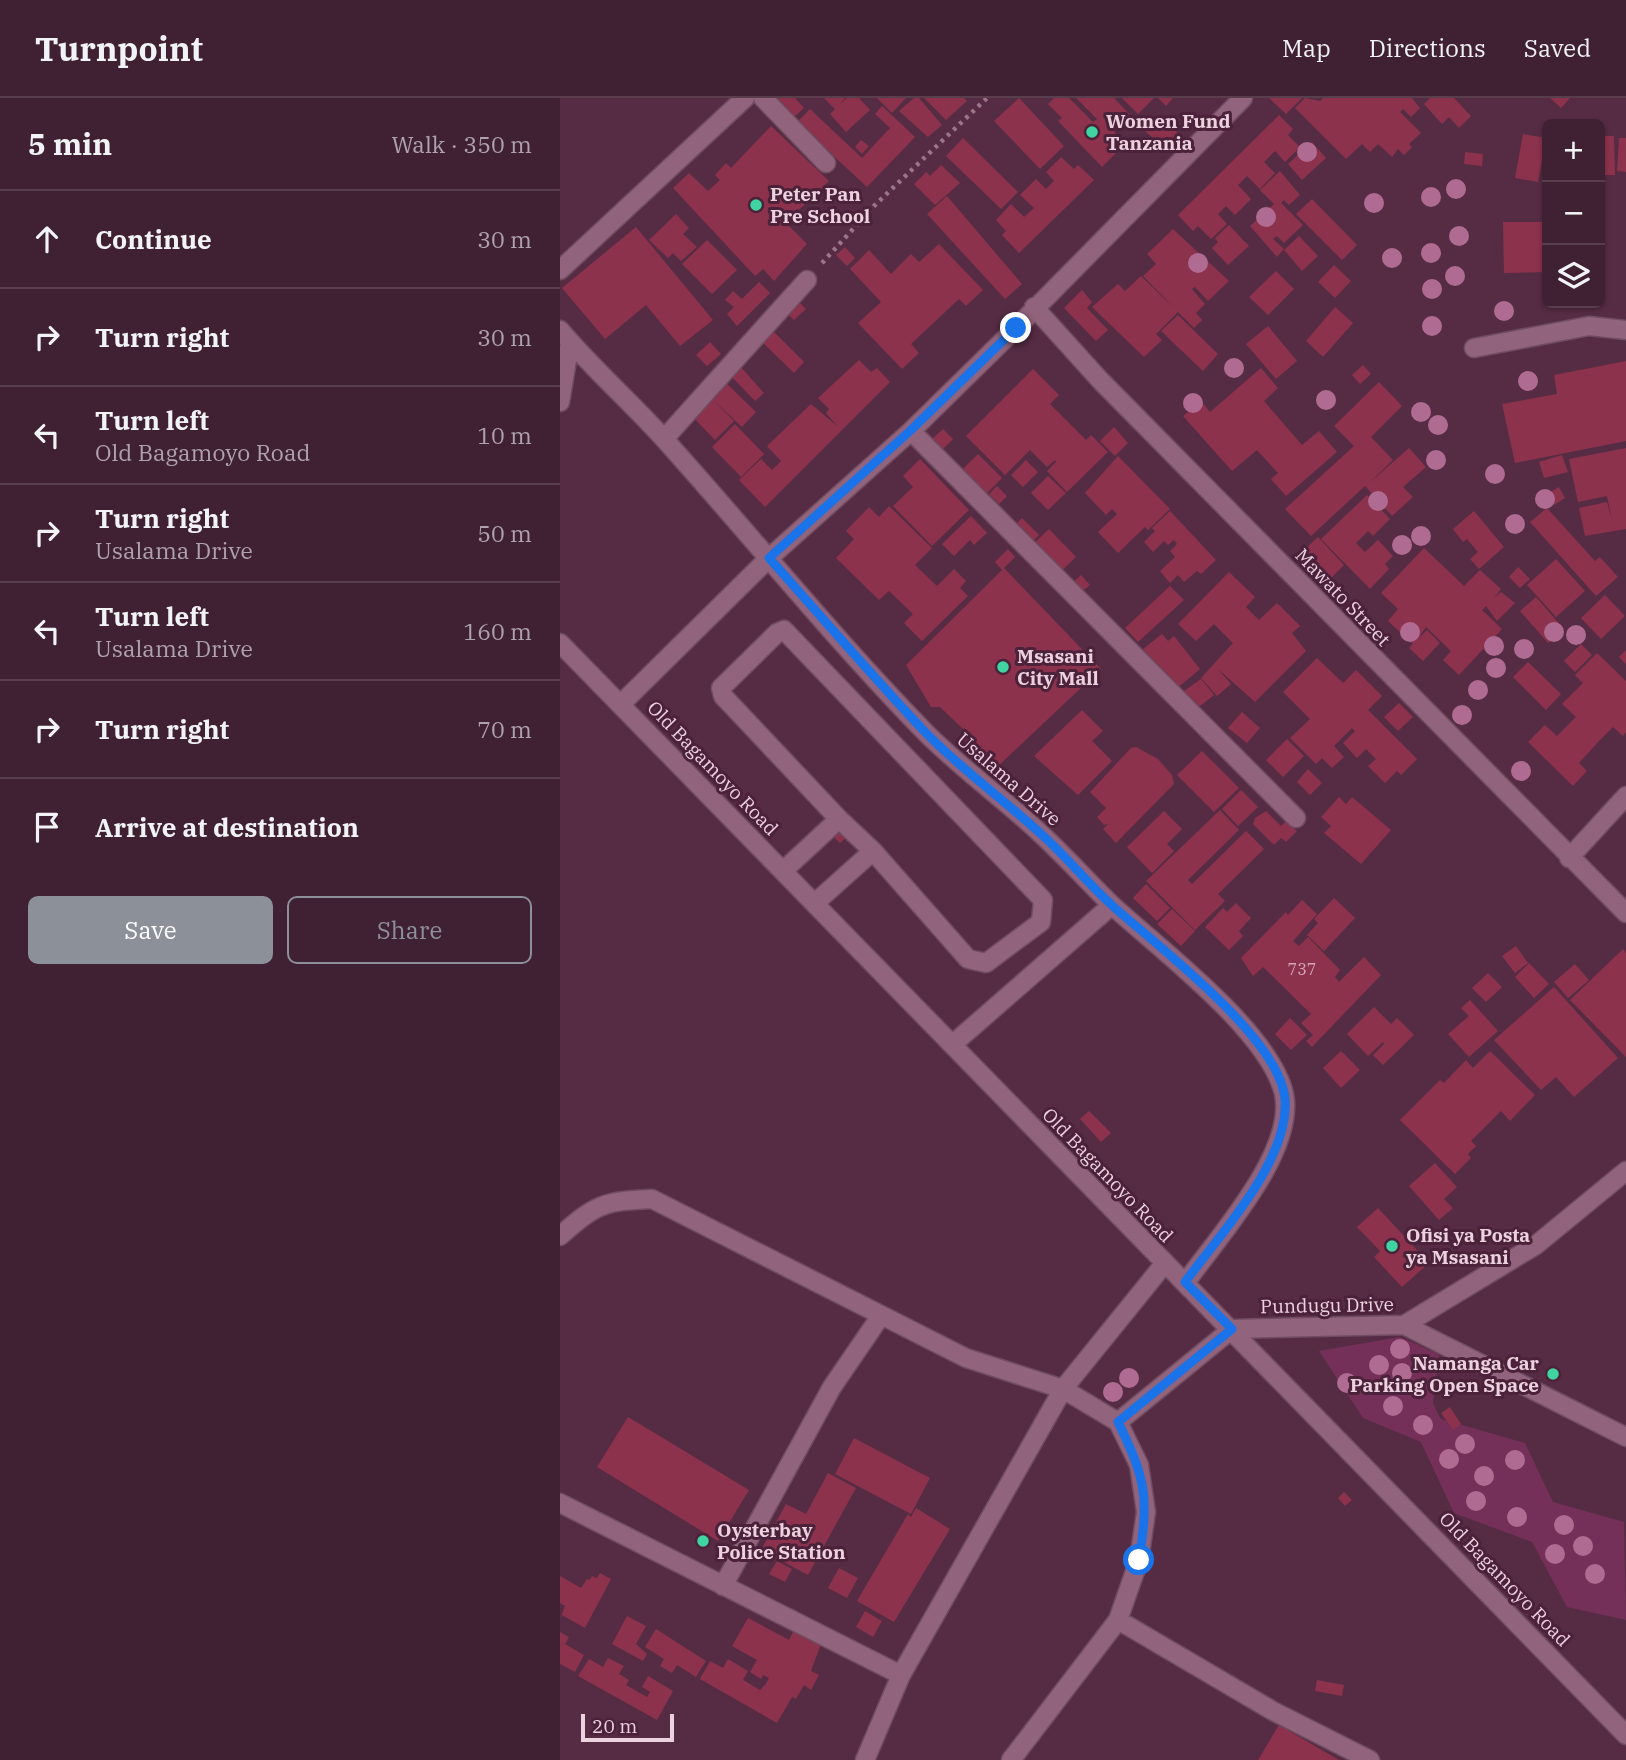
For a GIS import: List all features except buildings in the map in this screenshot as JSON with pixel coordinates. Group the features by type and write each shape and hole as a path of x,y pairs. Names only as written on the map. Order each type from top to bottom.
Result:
{"street":[{"path":"560,270 745,98"},
{"path":"621,704 769,558 911,430 1016,328 1242,98"},
{"path":"767,102 826,163"},
{"path":"664,439 807,280"},
{"name":"Mawato Street","path":"1034,307 1100,380 1626,913"},
{"path":"1474,348 1589,326 1626,330"},
{"path":"560,402 565,336"},
{"name":"Usalama Drive","path":"565,336 664,439 926,732 1041,833 1112,905 1215,996 1266,1055 1279,1076 1285,1097 1285,1118 1276,1148 1250,1192 1185,1282"},
{"path":"911,430 1296,818"},
{"path":"784,630 1042,900 1041,922 986,963 968,959 873,851 839,819 723,695 721,688 777,633 784,630"},
{"name":"Old Bagamoyo Road","path":"560,643 1626,1735"},
{"path":"1569,858 1626,796"},
{"path":"783,870 839,819"},
{"path":"814,903 873,851"},
{"path":"953,1044 1112,905"},
{"name":"Pundugu Drive","path":"1232,1329 1404,1325 1536,1245 1626,1171"},
{"path":"560,1236 588,1211 612,1201 652,1199 880,1317 966,1358 1063,1389 1118,1422 1139,1465 1146,1512 1139,1560 1118,1619 1011,1760"},
{"path":"865,1760 901,1675 980,1540 1063,1389 1164,1263"},
{"path":"723,1586 748,1535 832,1387 880,1317"},
{"path":"1404,1325 1626,1437"},
{"path":"1118,1422 1232,1329"},
{"path":"560,1503 901,1675"},
{"path":"1118,1619 1273,1711 1370,1760"},
{"path":"1608,1714 1626,1726"}],"path":[{"path":"807,280 875,205 987,98"}],"shaded area":[{"path":"1400,1337 1439,1354 1433,1404 1441,1419 1525,1443 1553,1502 1624,1522 1626,1620 1567,1607 1532,1542 1454,1513 1421,1442 1363,1418 1319,1351"}],"place":[{"name":"Women Fund Tanzania","path":"1092,132"},
{"name":"Peter Pan Pre School","path":"756,205"},
{"name":"Msasani City Mall","path":"1003,667"},
{"name":"Ofisi ya Posta ya Msasani","path":"1392,1246"},
{"name":"Namanga Car Parking Open Space","path":"1553,1374"},
{"name":"Oysterbay Police Station","path":"703,1541"}],"route":[{"path":"1016,328 911,430 769,558 926,732 974,778 1041,833 1112,905 1215,996 1266,1055 1279,1076 1285,1097 1285,1118 1276,1148 1257,1182 1185,1282 1232,1329 1118,1422 1139,1465 1146,1512 1139,1560"}]}
